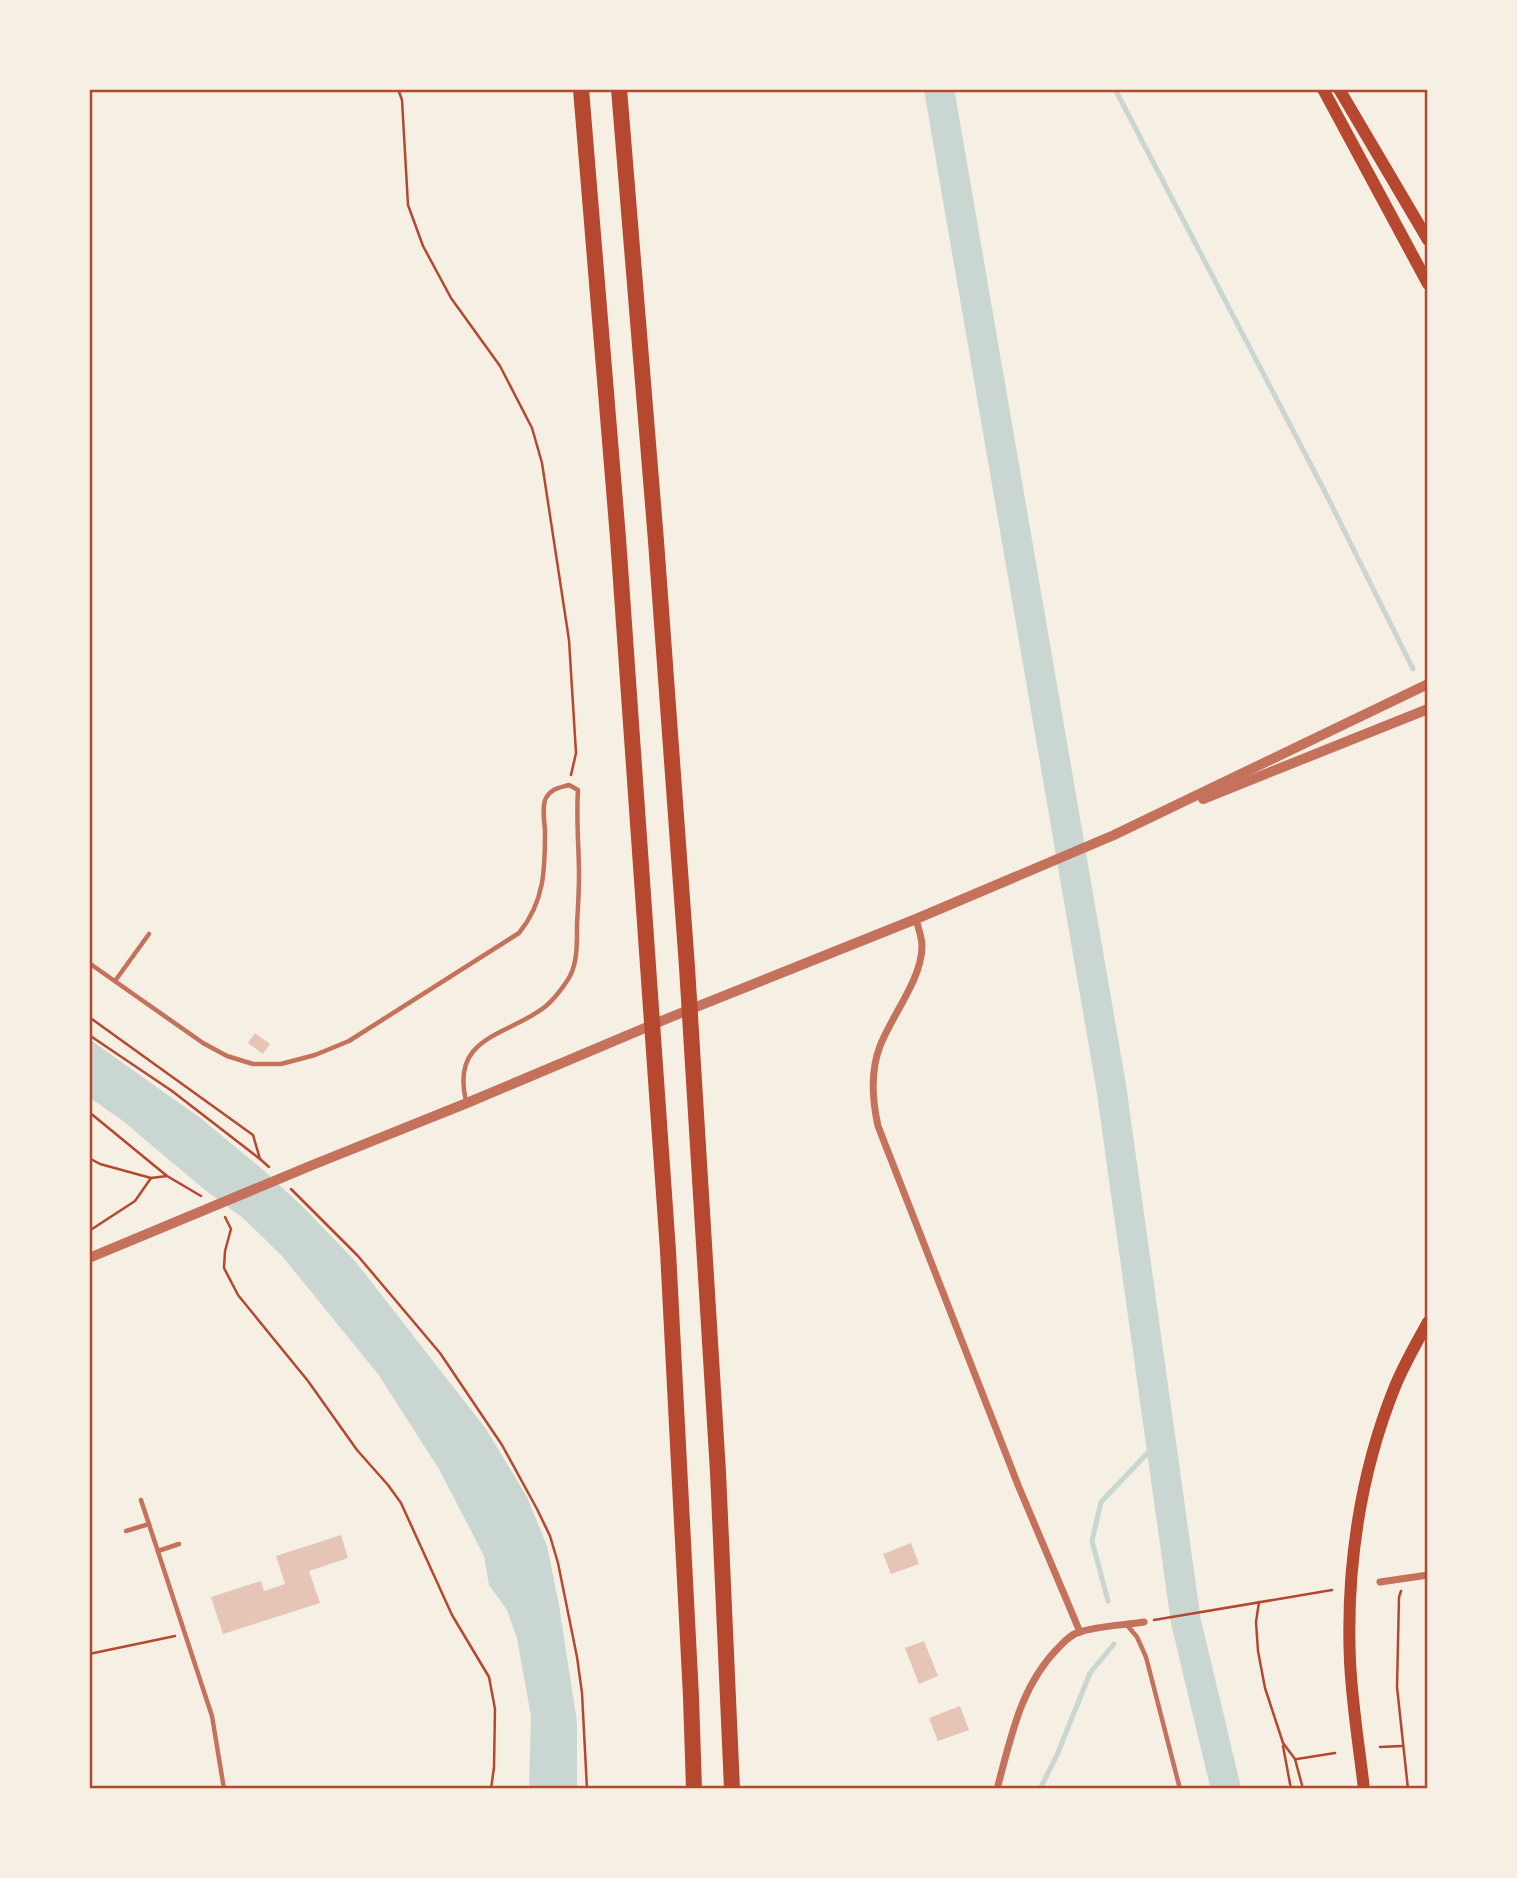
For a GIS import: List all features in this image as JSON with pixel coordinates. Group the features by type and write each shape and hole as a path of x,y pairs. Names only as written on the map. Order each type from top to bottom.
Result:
{"highway":[{"path":"580,89 618,538 667,1237 694,1789"},
{"path":"619,89 687,967 718,1472 732,1789"}],"main road":[{"path":"1323,89 1428,284"},
{"path":"1339,89 1428,240"},
{"path":"1364,1789 1350,1660 1350,1605 1356,1535 1366,1475 1384,1415 1394,1387 1428,1322"}],"street":[{"path":"1116,833 1428,684"},
{"path":"89,1258 671,1017 916,919 1116,833 1428,709"},
{"path":"916,919 922,946 918,969 883,1039 874,1064 873,1104 878,1126 1018,1485 1080,1632"},
{"path":"1380,1583 1428,1575"},
{"path":"997,1789 1027,1689 1053,1653 1067,1638 1080,1632 1144,1622"}],"lane":[{"path":"89,963 203,1043 227,1056 253,1063 281,1064 315,1055 349,1041 519,933 531,918 539,900 545,859 544,800 553,789 569,785 578,790 576,811 579,875 577,943 569,979 546,1006 475,1048 464,1070 462,1083 467,1103"},
{"path":"115,981 149,934"},
{"path":"141,1500 212,1716 224,1789"},
{"path":"126,1531 149,1524"},
{"path":"158,1552 179,1544"},
{"path":"1126,1625 1138,1637 1146,1657 1180,1789"}],"path":[{"path":"398,89 402,100 408,205 423,246 451,298 500,366 532,428 542,463 569,640 576,753 569,785"},
{"path":"89,1017 253,1135 260,1159"},
{"path":"89,1035 172,1091 270,1168"},
{"path":"89,1112 167,1175 151,1178 100,1164 89,1158"},
{"path":"89,1231 135,1201 151,1178"},
{"path":"290,1187 358,1256 440,1353 502,1445 537,1509 550,1536 558,1563 578,1657 587,1789"},
{"path":"230,1229 225,1251 225,1268 238,1295 401,1503 452,1615 489,1676 495,1709 491,1789"},
{"path":"1406,1578 1398,1608 1397,1687 1408,1789"},
{"path":"1144,1622 1332,1590"},
{"path":"1259,1602 1255,1622 1258,1651 1265,1688 1283,1743 1291,1789"},
{"path":"89,1654 185,1634"},
{"path":"1283,1743 1295,1759 1303,1789"},
{"path":"1380,1747 1402,1746"},
{"path":"1295,1759 1335,1753"}],"shaded area":[{"path":"89,1039 199,1117 261,1168 305,1209 355,1261 486,1429 527,1497 547,1546 577,1722 577,1789 529,1789 531,1716 517,1638 507,1610 489,1585 484,1556 439,1469 378,1374 282,1256 243,1218 205,1190 123,1121 89,1097"}],"building":[{"path":"255,1033 270,1044 263,1054 248,1043"},
{"path":"341,1535 348,1558 309,1571 320,1603 223,1634 211,1597 261,1581 264,1591 285,1584 276,1556"},
{"path":"911,1543 919,1564 891,1574 883,1554"},
{"path":"924,1641 938,1676 919,1684 905,1648"},
{"path":"960,1706 969,1730 938,1741 929,1718"}],"waterway":[{"path":"939,89 1111,1086 1186,1622 1226,1789"},
{"path":"1115,89 1325,492 1413,669"},
{"path":"1108,1601 1092,1541 1101,1502 1161,1439"},
{"path":"1040,1789 1057,1755 1090,1673 1114,1644"}]}
